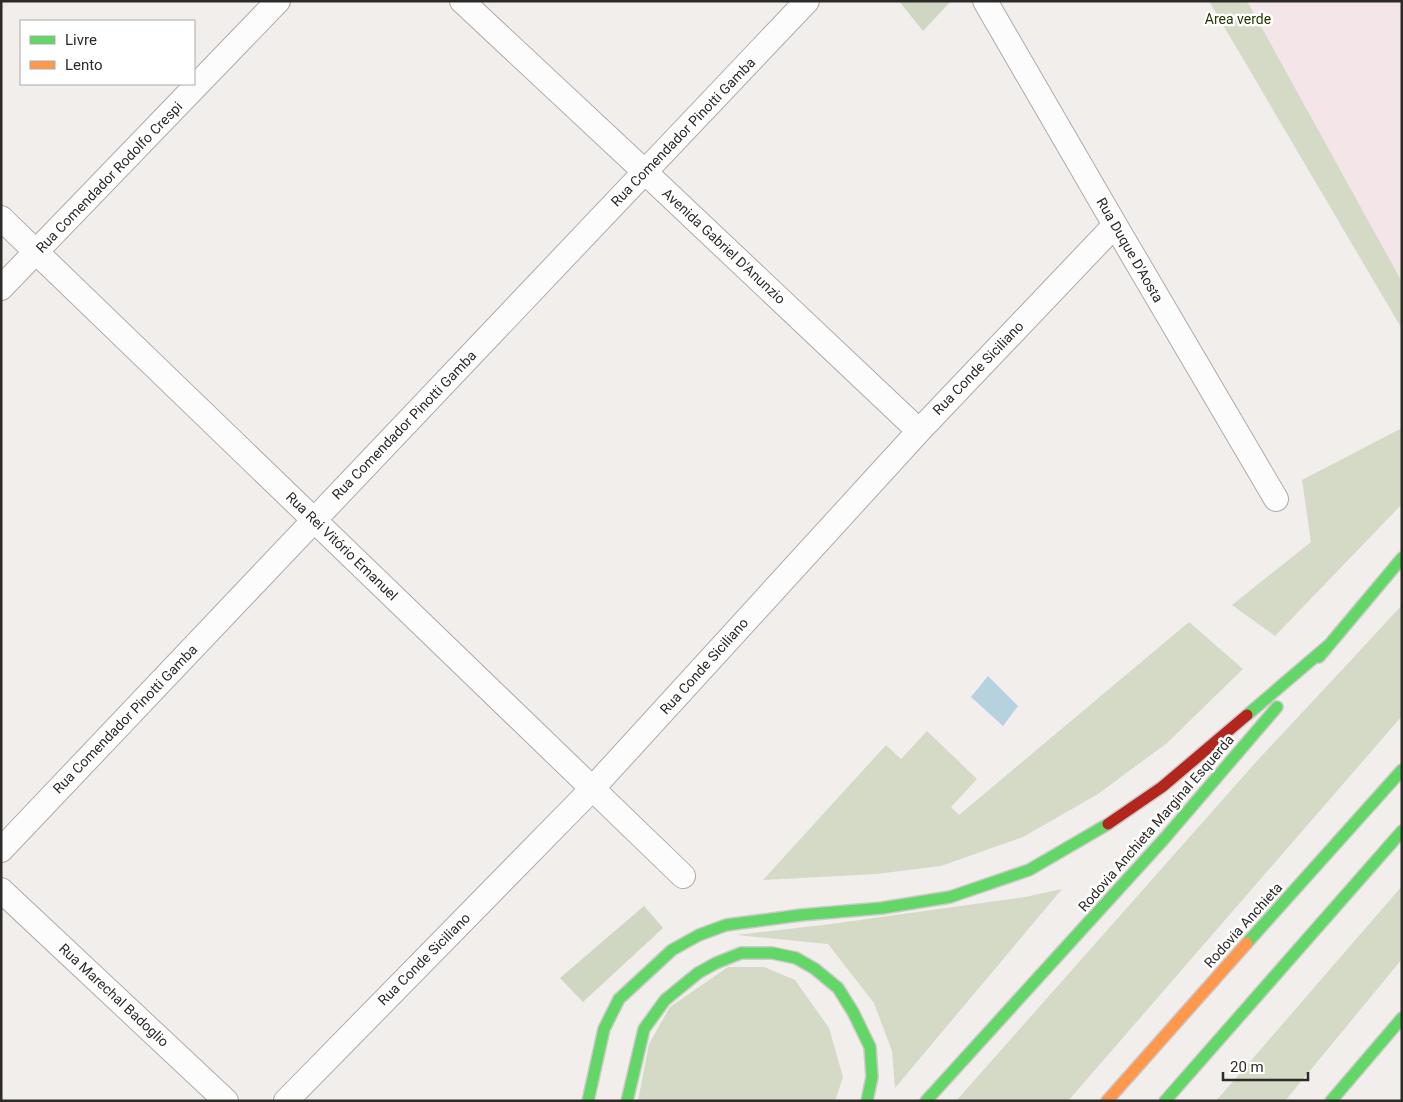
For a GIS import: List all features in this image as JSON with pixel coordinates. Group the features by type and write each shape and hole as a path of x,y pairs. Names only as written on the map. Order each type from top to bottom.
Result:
{"highway":[{"name":"Rodovia Anchieta Marginal Esquerda","path":"926,1101 1164,839 1402,558"},
{"path":"588,1101 604,1029 619,1000 672,950 699,935 726,925 801,915 882,908 950,896 1028,870 1102,828 1162,787 1330,644"},
{"name":"Rodovia Anchieta","path":"1107,1101 1402,770"},
{"path":"1166,1101 1402,831"},
{"path":"627,1101 644,1030 666,1000 698,973 716,963 742,953 772,953 796,958 816,969 838,988 853,1012 870,1047 872,1077 867,1101"},
{"path":"1331,1101 1402,1019"},
{"path":"1341,1101 1402,1019"}],"street":[{"name":"Rua Comendador Rodolfo Crespi","path":"1,288 278,1"},
{"name":"Avenida Gabriel D'Anunzio","path":"462,1 919,431"},
{"name":"Rua Comendador Pinotti Gamba","path":"1,850 807,1"},
{"name":"Rua Duque D'Aosta","path":"985,1 1276,499"},
{"name":"Rua Rei Vitório Emanuel","path":"1,218 682,876"},
{"name":"Rua Conde Siciliano","path":"286,1101 592,789 919,431 1115,225"},
{"name":"Rua Marechal Badoglio","path":"1,890 226,1101"}],"shaded area":[{"path":"1234,1 1402,1 1402,294"}],"green space":[{"path":"899,1 951,1 923,31"},
{"name":"Area verde","path":"1209,1 1247,1 1402,282 1402,329"},
{"path":"1402,428 1402,504 1275,636 1232,605 1311,542 1302,480"},
{"path":"1402,605 1402,716 1068,1101 956,1101 1256,762"},
{"path":"1189,622 1243,669 1167,743 1098,794 1023,837 941,866 876,874 763,880 886,745 901,759 927,731 977,779 951,807 959,815"},
{"path":"1402,886 1402,959 1285,1101 1216,1101"},
{"path":"1062,889 895,1088 892,1051 874,1003 828,944 736,935 1025,897"},
{"path":"644,906 663,928 583,1002 560,978"},
{"path":"728,967 764,967 795,980 829,1028 843,1077 835,1101 638,1101 649,1044 670,1007"}],"water":[{"path":"988,676 1018,706 1003,726 971,697"}],"traffic: fast":[{"path":"1319,657 1402,558"},
{"path":"1247,715 1330,644"},
{"path":"926,1101 1164,839 1277,707"},
{"path":"1247,943 1402,770"},
{"path":"588,1101 604,1029 619,999 672,950 699,935 726,925 801,915 882,908 950,897 1029,870 1108,824"},
{"path":"1165,1101 1402,831"},
{"path":"627,1101 644,1029 665,1000 698,973 741,953 772,953 796,958 815,969 838,988 853,1012 870,1047 872,1077 867,1101"},
{"path":"1331,1101 1402,1018"}],"traffic: slow":[{"path":"1107,1101 1247,943"}],"traffic: jam":[{"path":"1108,824 1162,787 1247,715"}]}
